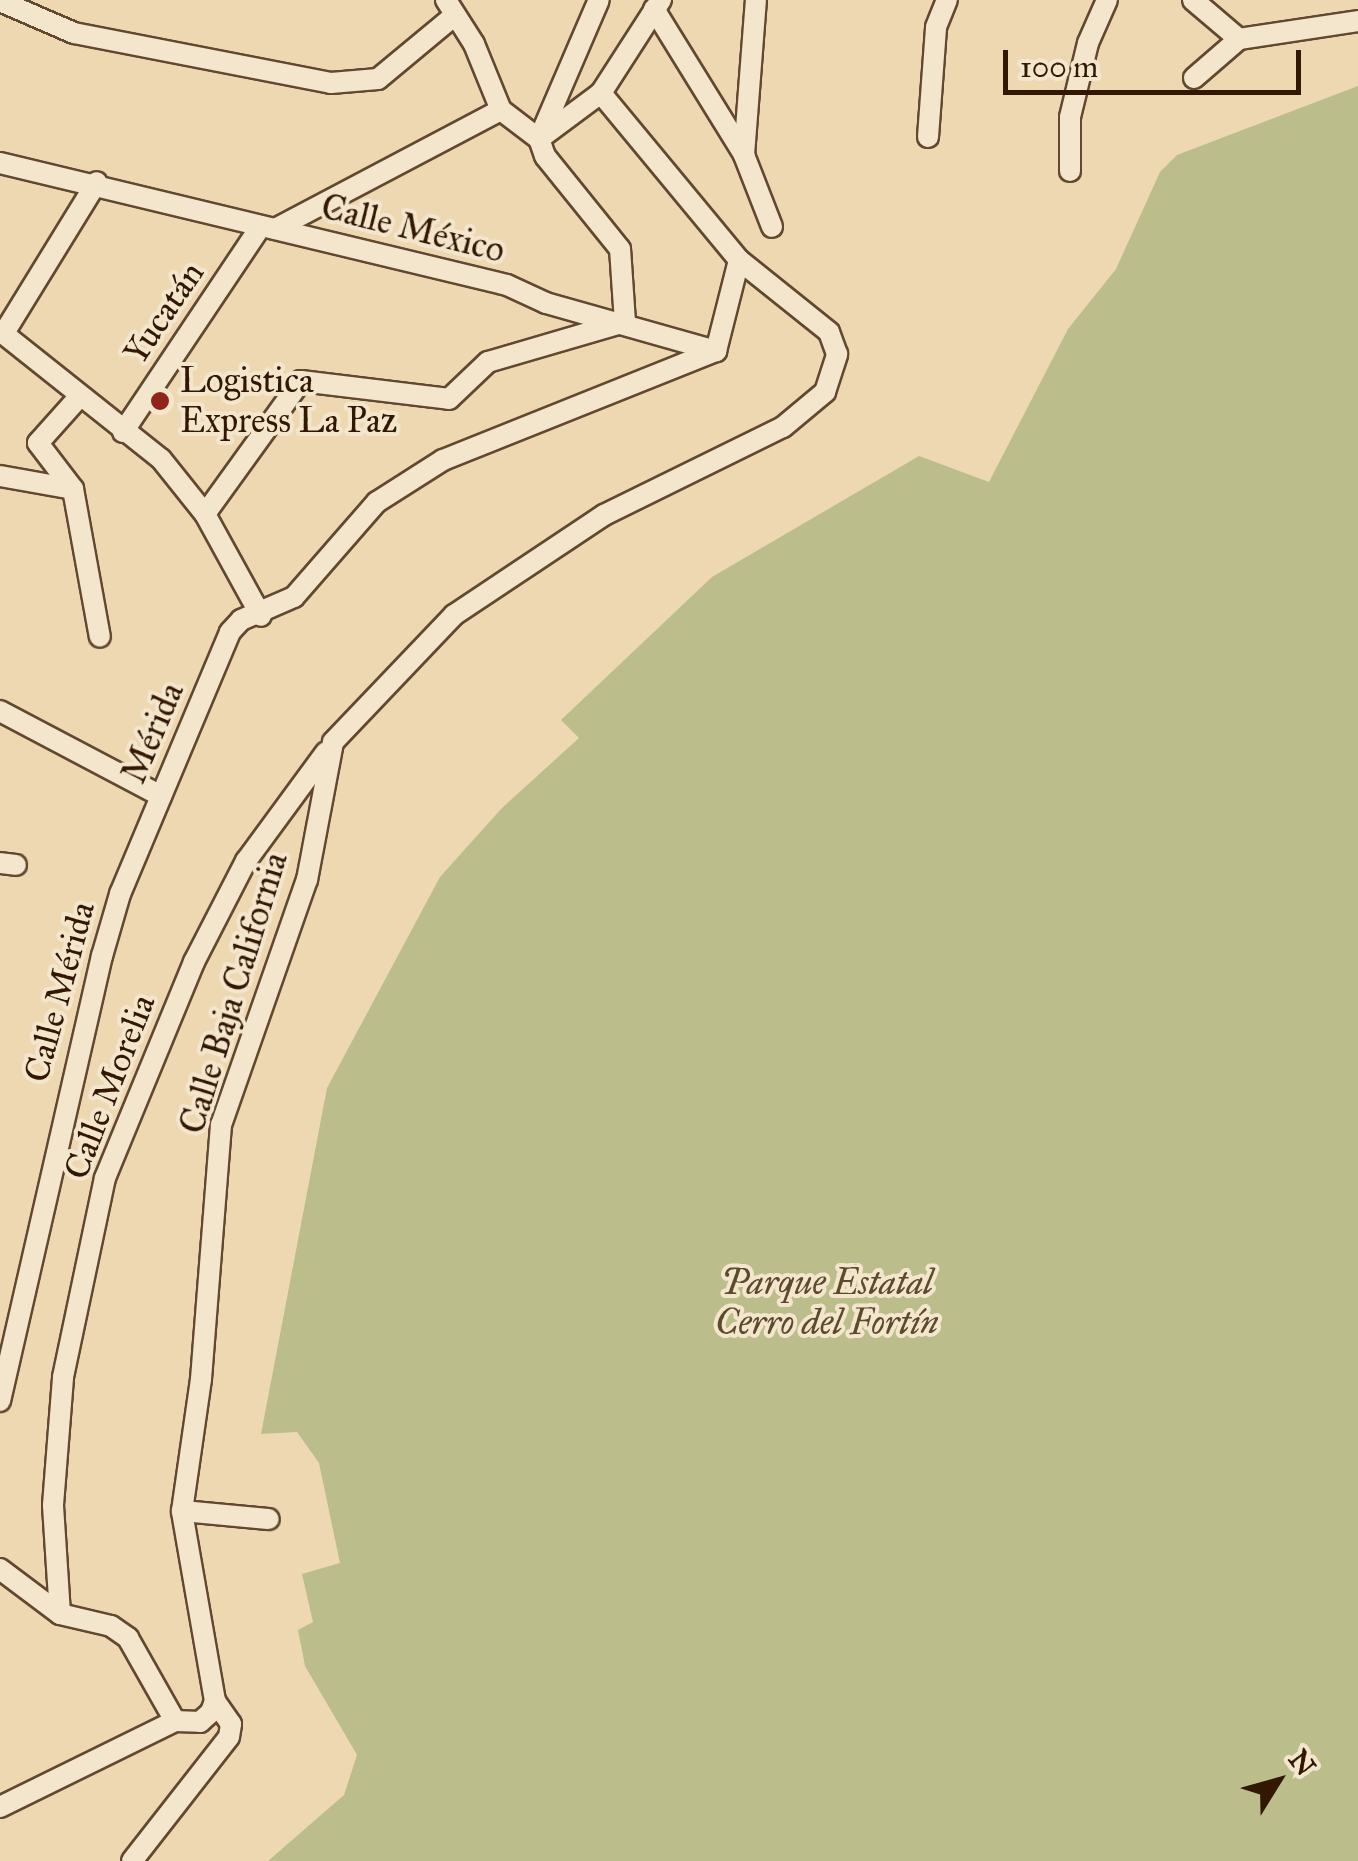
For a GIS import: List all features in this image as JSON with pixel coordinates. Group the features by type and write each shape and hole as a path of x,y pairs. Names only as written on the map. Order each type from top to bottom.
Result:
{"street":[{"path":"539,139 599,0"},
{"path":"744,155 756,0"},
{"path":"928,136 936,27 948,0"},
{"path":"1070,170 1070,117 1088,43 1107,0"},
{"path":"1193,0 1239,40"},
{"path":"0,1 74,32 331,83 378,79 451,8 501,110 539,139 545,156 620,249 625,322 488,362 449,398 301,380 205,514"},
{"path":"539,139 601,94 658,4 744,155 772,227"},
{"path":"1194,78 1239,40 1358,21"},
{"path":"333,742 454,615 604,515 784,427 825,392 836,354 829,332 740,260 601,94"},
{"path":"266,229 501,110"},
{"name":"Calle México","path":"0,163 97,182 152,204 507,285 546,302 716,350"},
{"path":"97,182 2,332 161,459 205,514 261,616"},
{"name":"Yucatán","path":"123,432 266,229"},
{"path":"716,350 740,260"},
{"name":"Mérida","path":"120,894 230,632 240,620 261,616 294,597 377,502 442,460 716,350"},
{"path":"80,396 38,443 73,489 100,637"},
{"path":"0,476 73,489"},
{"path":"0,711 161,796"},
{"name":"Calle Baja California","path":"132,1861 229,1737 231,1724 214,1701 182,1511 202,1378 221,1126 307,880 333,742"},
{"name":"Calle Morelia","path":"60,1614 52,1504 63,1377 105,1178 194,962 246,861 333,742"},
{"name":"Calle Mérida","path":"0,1400 64,1106 120,894"},
{"path":"182,1511 268,1519"},
{"path":"0,1570 60,1614 111,1626 128,1638 175,1721"},
{"path":"0,1807 175,1721 200,1722 214,1701"}],"green space":[{"name":"Parque Estatal Cerro del Fortín","path":"1358,86 1358,1861 268,1861 344,1795 357,1755 305,1666 298,1630 313,1622 302,1574 340,1563 319,1463 297,1432 261,1434 327,1088 440,877 502,808 579,738 561,720 712,577 919,456 989,482 1068,329 1116,269 1160,172 1177,155"}],"place":[{"name":"Logistica Express La Paz","path":"160,401"}]}
